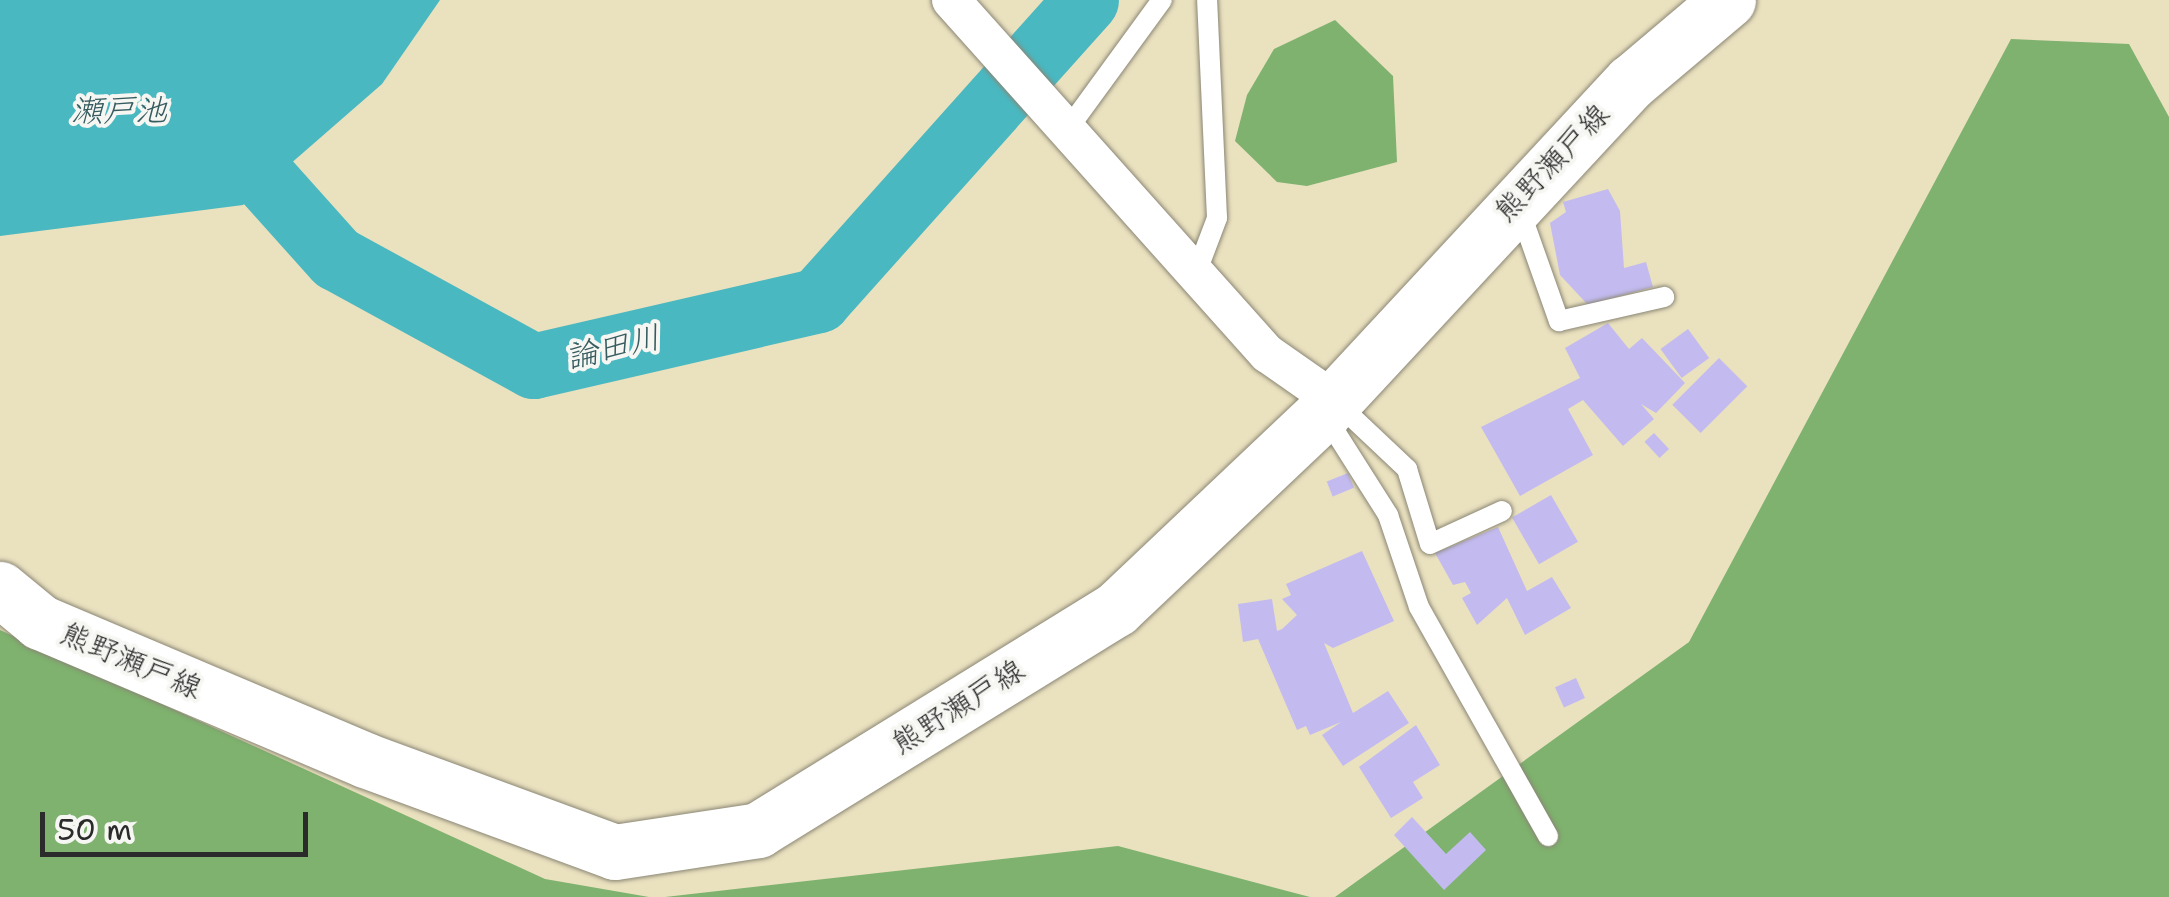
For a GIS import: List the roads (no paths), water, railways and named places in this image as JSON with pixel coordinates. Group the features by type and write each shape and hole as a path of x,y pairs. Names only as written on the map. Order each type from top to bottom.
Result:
{"main road":[{"name":"熊野瀬戸線","path":"0,589 76,638 615,852 758,830 1116,609 1329,407 1516,200 1679,35 1728,0"}],"street":[{"path":"952,0 1004,52 1268,354 1329,407"}],"lane":[{"path":"1058,113 1162,0"},
{"path":"1198,271 1218,218 1207,0"},
{"path":"1516,200 1559,321 1664,297"},
{"path":"1329,407 1407,469 1430,544 1502,511"},
{"path":"1329,407 1388,515 1419,606 1548,836"}],"water":[{"name":"瀬戸池","path":"0,0 440,0 382,84 243,205 0,236"}],"waterway":[{"name":"論田川","path":"208,115 336,258 533,366 818,300 1086,0"}]}
